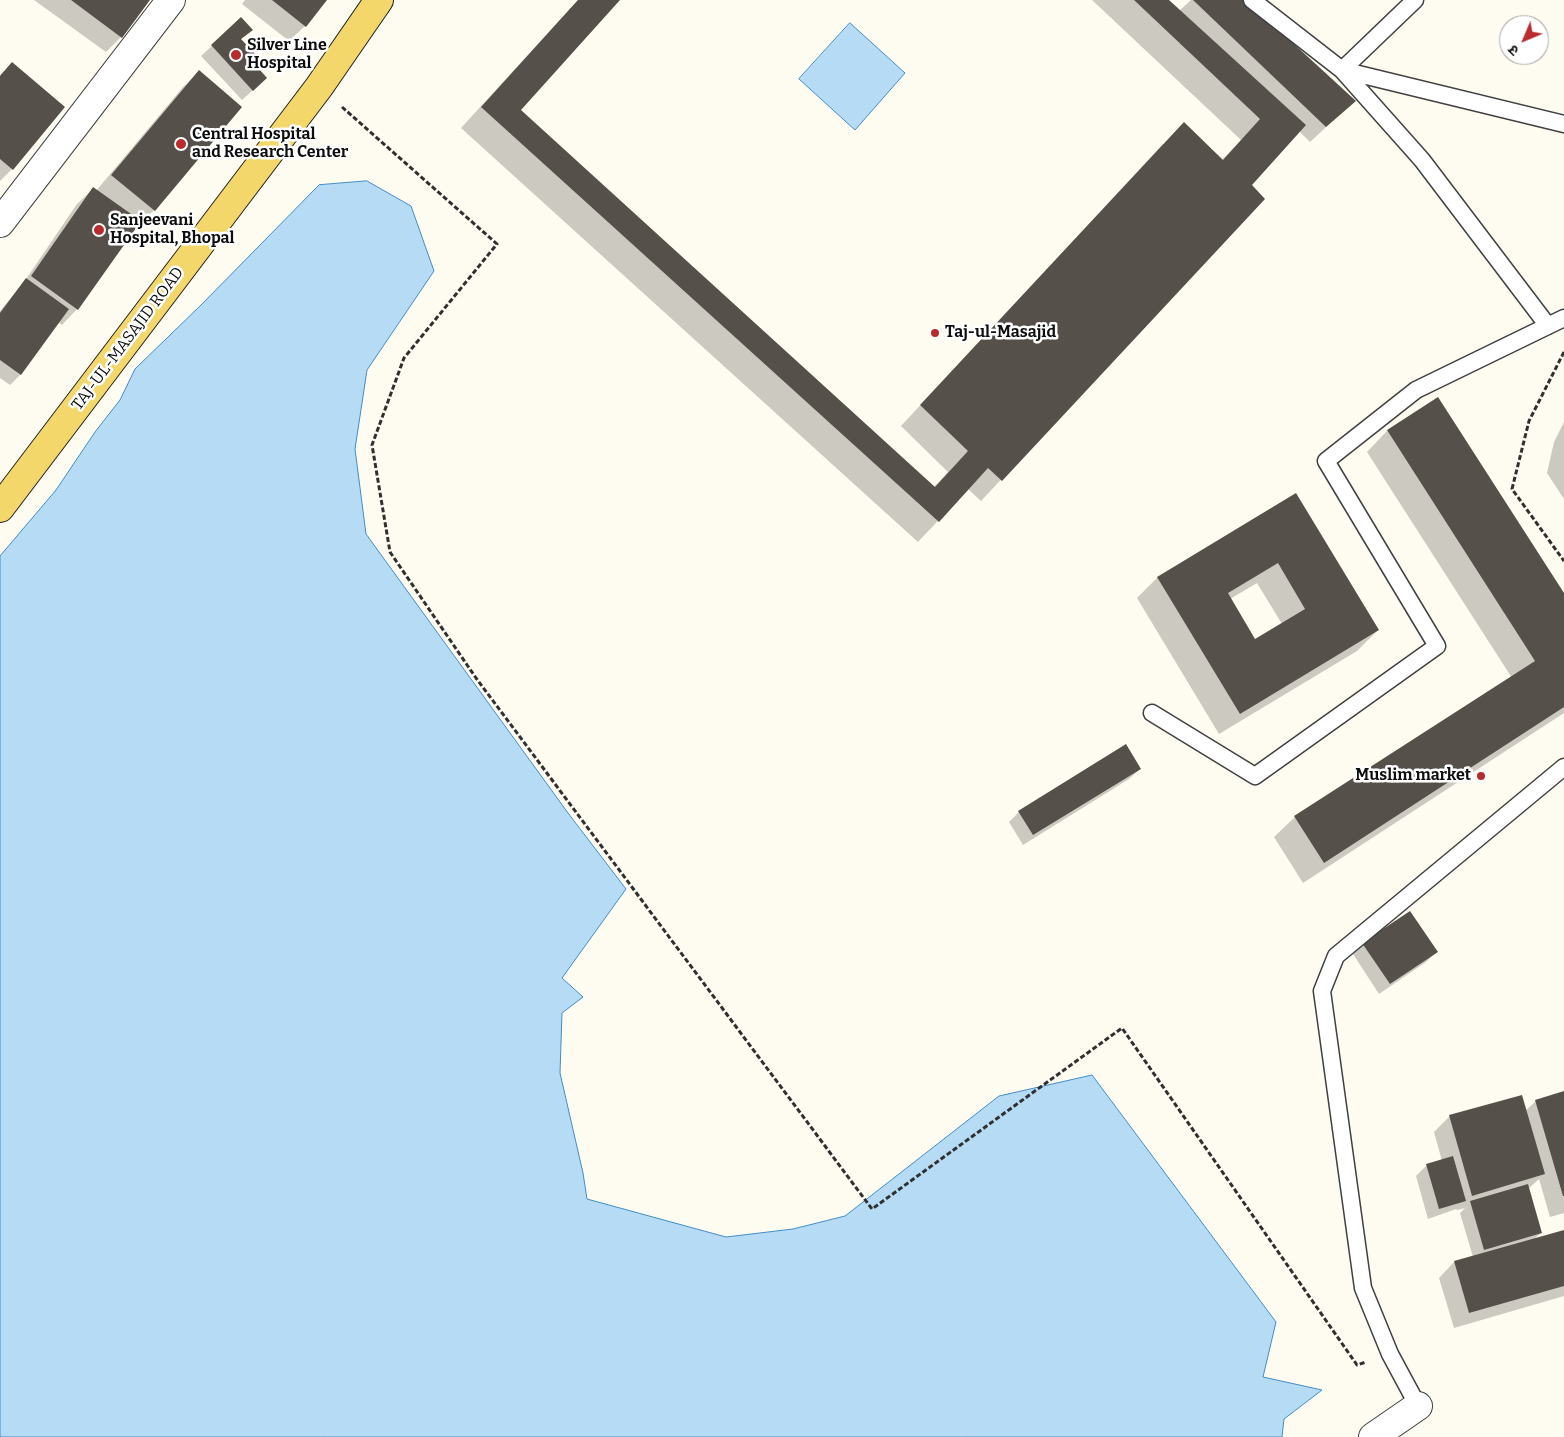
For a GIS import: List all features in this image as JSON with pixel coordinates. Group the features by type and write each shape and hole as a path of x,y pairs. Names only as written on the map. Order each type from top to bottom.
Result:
{"main road":[{"name":"TAJ-UL-MASAJID ROAD","path":"0,508 319,87 379,0"}],"street":[{"path":"0,223 171,0"},
{"path":"1373,1437 1418,1406"}],"lane":[{"path":"1252,0 1342,70 1422,160 1548,326"},
{"path":"1342,70 1415,0"},
{"path":"1342,70 1564,124"},
{"path":"1152,713 1255,776 1437,646 1326,461 1416,390 1564,318"},
{"path":"1418,1406 1390,1354 1364,1288 1322,992 1336,956 1564,767"}],"path":[{"path":"319,87 497,244 404,358 372,445 390,552 476,678 872,1209 1122,1028 1357,1365 1390,1354"},
{"path":"1564,352 1528,421 1512,489 1564,561"}],"water":[{"path":"850,23 905,73 855,130 799,79"},
{"path":"367,181 411,206 434,271 367,370 355,449 366,534 568,813 626,889 562,978 583,997 562,1013 560,1073 583,1173 587,1199 726,1237 793,1229 845,1216 999,1096 1092,1075 1276,1322 1263,1377 1322,1390 1284,1419 1282,1437 0,1437 0,556 56,490 95,432 120,400 135,369 319,185"}],"building":[{"path":"71,0 150,0 122,38"},
{"path":"272,0 327,0 306,27"},
{"path":"578,0 620,0 521,110 935,487 968,451 920,405 1184,122 1223,160 1260,119 1134,0 1169,0 1306,125 1252,185 1265,199 1002,481 988,468 939,522 481,107"},
{"path":"1193,0 1246,0 1356,101 1326,127"},
{"path":"241,17 253,30 241,39 257,56 252,61 267,78 253,91 211,45"},
{"path":"12,62 65,107 13,170 0,159 0,76"},
{"path":"199,70 242,107 155,211 111,175"},
{"path":"93,187 141,221 78,310 31,276"},
{"path":"26,278 69,309 21,375 0,360 0,313"},
{"path":"1438,397 1564,593 1564,707 1324,863 1294,816 1535,661 1387,430"},
{"path":"1296,493 1379,630 1240,714 1157,577","holes":["1278,563 1305,609 1255,639 1228,593"]},
{"path":"1126,744 1141,769 1033,835 1018,811"},
{"path":"1410,911 1438,952 1390,984 1362,943"},
{"path":"1564,1091 1564,1196 1563,1196 1535,1100"},
{"path":"1522,1095 1545,1174 1472,1196 1449,1115"},
{"path":"1453,1156 1466,1201 1439,1209 1426,1164"},
{"path":"1528,1184 1542,1233 1484,1250 1470,1201"},
{"path":"1564,1230 1564,1286 1469,1313 1454,1261"}],"place":[{"name":"Silver Line Hospital","path":"236,55"},
{"name":"Central Hospital and Research Center","path":"181,144"},
{"name":"Sanjeevani Hospital, Bhopal","path":"99,230"},
{"name":"Taj-ul-Masajid","path":"935,333"},
{"name":"Muslim market","path":"1481,776"}]}
